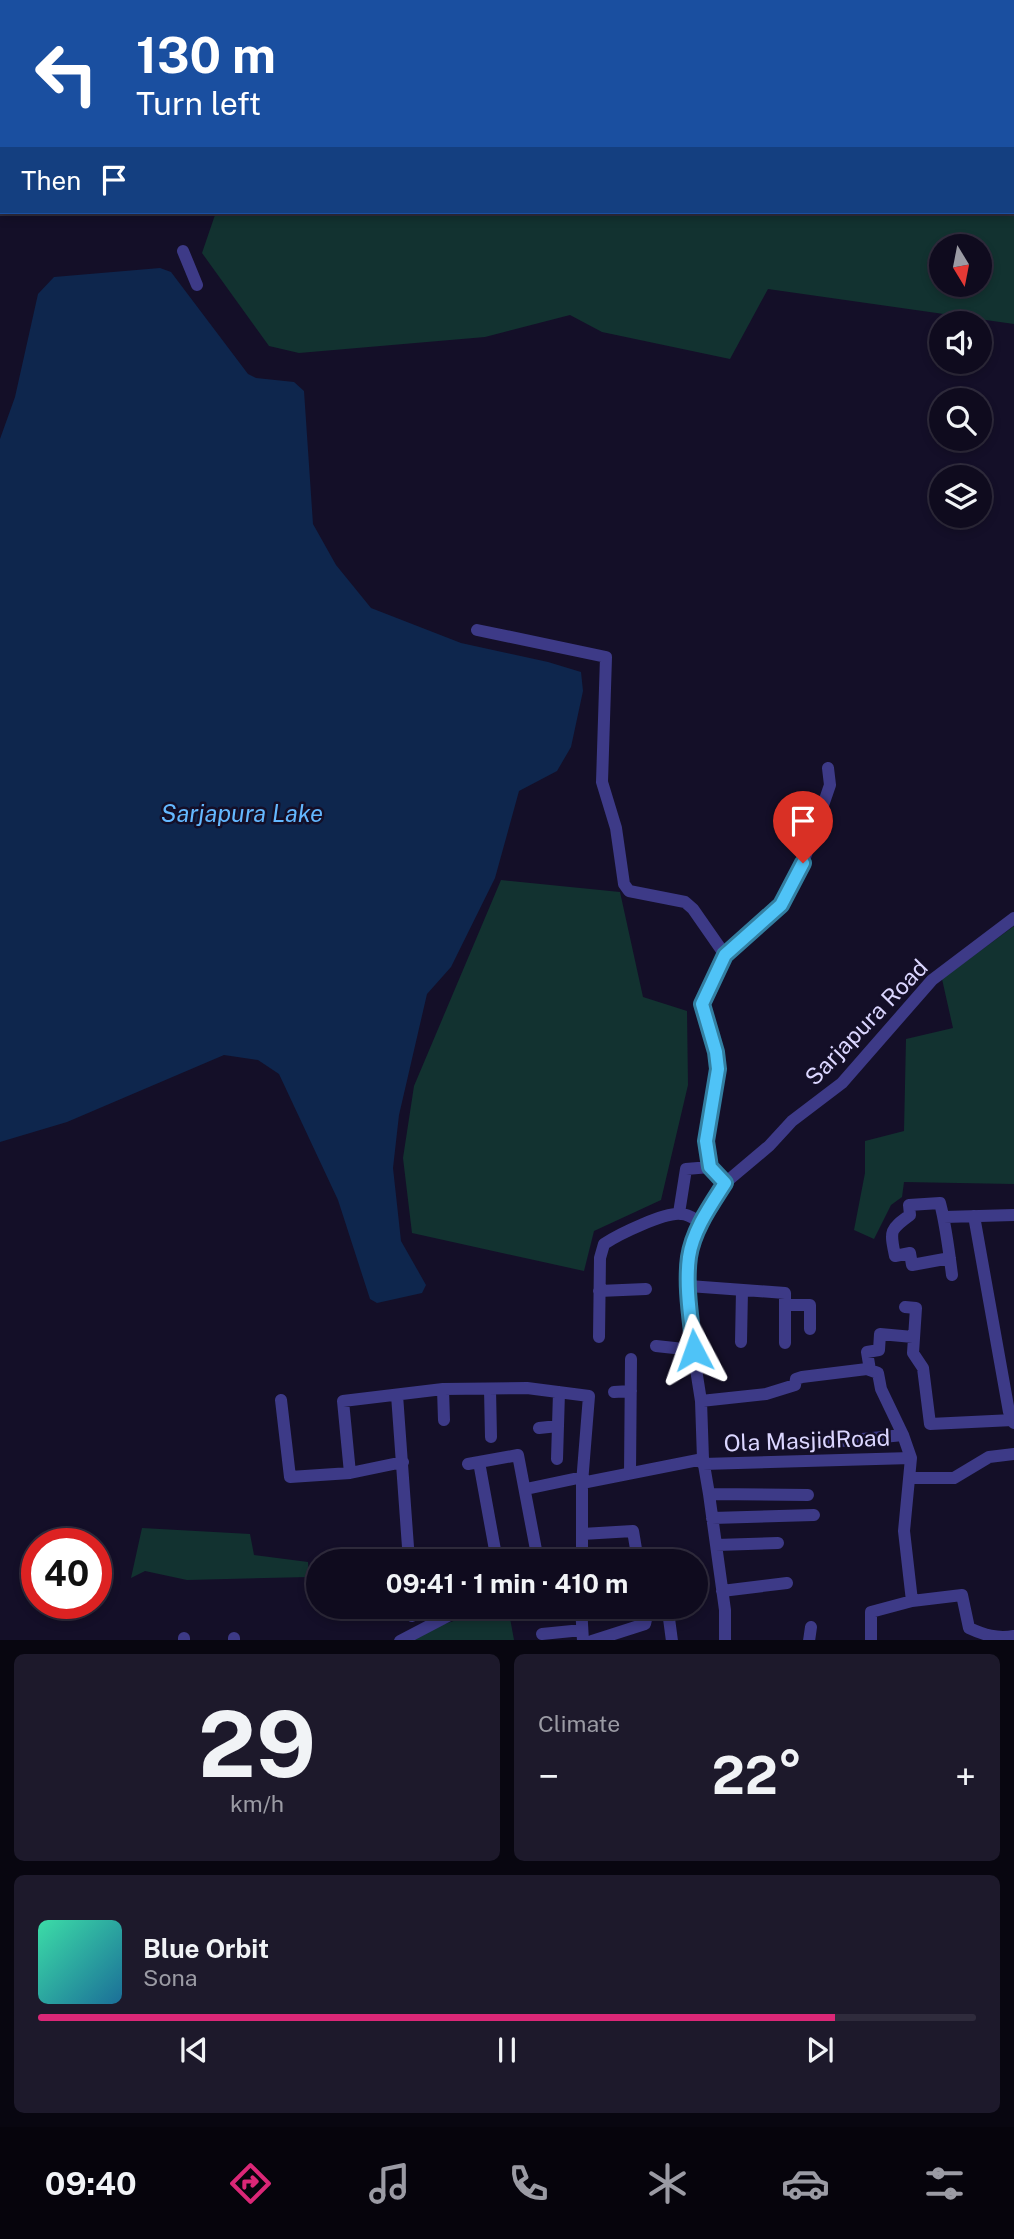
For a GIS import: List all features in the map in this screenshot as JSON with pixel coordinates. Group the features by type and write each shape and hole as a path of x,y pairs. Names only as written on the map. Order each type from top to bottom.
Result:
{"street":[{"path":"183,251 197,285"},
{"path":"477,630 606,657 602,782 616,828 624,884 629,891 685,902 693,909 725,955"},
{"path":"725,1183 710,1167 706,1141 718,1069 716,1052 702,1004 725,955 781,905 803,863 830,785 828,768"},
{"name":"Sarjapura Road","path":"725,1640 725,1610 703,1461 701,1401 689,1286 689,1255 701,1223 725,1183 769,1146 792,1121 842,1083 932,980 1014,918"},
{"path":"679,1213 686,1169 710,1167"},
{"path":"950,1258 912,1265 910,1254 895,1256 891,1235 895,1226 911,1215 909,1205 940,1203 944,1217 950,1258 952,1275"},
{"path":"599,1336 600,1258 604,1244 617,1235 679,1213 691,1216 701,1223"},
{"path":"944,1217 1014,1215"},
{"path":"905,1307 916,1308 913,1353 923,1368 930,1424 1013,1420 974,1216"},
{"path":"689,1286 785,1293 785,1343"},
{"path":"599,1291 646,1289"},
{"path":"741,1342 742,1290"},
{"path":"787,1305 810,1305 810,1329"},
{"path":"870,1370 867,1352 879,1350 880,1334 914,1337"},
{"path":"656,1346 694,1350"},
{"path":"630,1473 631,1359"},
{"path":"701,1401 766,1394 795,1385 796,1378 802,1377 870,1370 878,1373 881,1389 911,1458 904,1531 912,1601"},
{"path":"350,1473 344,1401 443,1389 527,1388 589,1396 582,1480 582,1549"},
{"path":"443,1389 444,1420"},
{"path":"490,1389 491,1437"},
{"path":"614,1392 631,1391"},
{"path":"557,1458 559,1392"},
{"path":"397,1395 408,1549"},
{"path":"281,1400 290,1477 350,1473 403,1462"},
{"path":"539,1428 558,1426"},
{"path":"811,1444 903,1435"},
{"path":"910,1478 954,1478 989,1457 1014,1454"},
{"path":"494,1549 474,1463 518,1455 536,1549"},
{"name":"Ola MasjidRoad","path":"526,1489 703,1461 911,1458"},
{"path":"709,1494 808,1495"},
{"path":"712,1518 814,1516"},
{"path":"582,1534 633,1531 636,1549"},
{"path":"716,1545 778,1543"},
{"path":"722,1591 787,1583"},
{"path":"871,1640 871,1612 912,1601 962,1595 969,1628 986,1636 1008,1638"},
{"path":"400,1640 441,1619"},
{"path":"592,1640 643,1625 647,1619"},
{"path":"669,1619 672,1640"},
{"path":"542,1634 582,1635"}],"green space":[{"path":"215,214 1014,214 1014,324 992,321 992,311 929,312 768,289 730,359 602,332 570,315 485,337 299,353 269,346 202,253"},
{"path":"501,880 620,892 643,997 687,1011 688,1085 661,1200 594,1231 584,1271 412,1233 403,1158 414,1086"},
{"path":"1014,926 1014,1184 904,1182 902,1197 891,1205 874,1239 854,1230 865,1173 865,1141 904,1131 906,1039 953,1028 942,979"},
{"path":"142,1528 250,1534 254,1555 306,1562 306,1577 187,1580 145,1571 131,1578"},
{"path":"460,1619 510,1619 514,1640 411,1640 438,1626"}],"water":[{"name":"Sarjapura Lake","path":"160,268 171,272 248,374 256,378 294,382 304,391 313,524 336,565 371,608 461,643 581,672 583,691 571,747 557,771 519,791 495,878 451,967 427,994 399,1115 393,1168 401,1241 426,1285 422,1293 377,1303 370,1299 338,1200 279,1074 258,1060 224,1055 67,1122 0,1142 0,439 15,397 38,294 54,277"}],"route":[{"path":"694,1350 689,1255 701,1223 725,1183 710,1167 706,1141 718,1069 716,1052 702,1004 725,955 781,905 803,863"}]}
